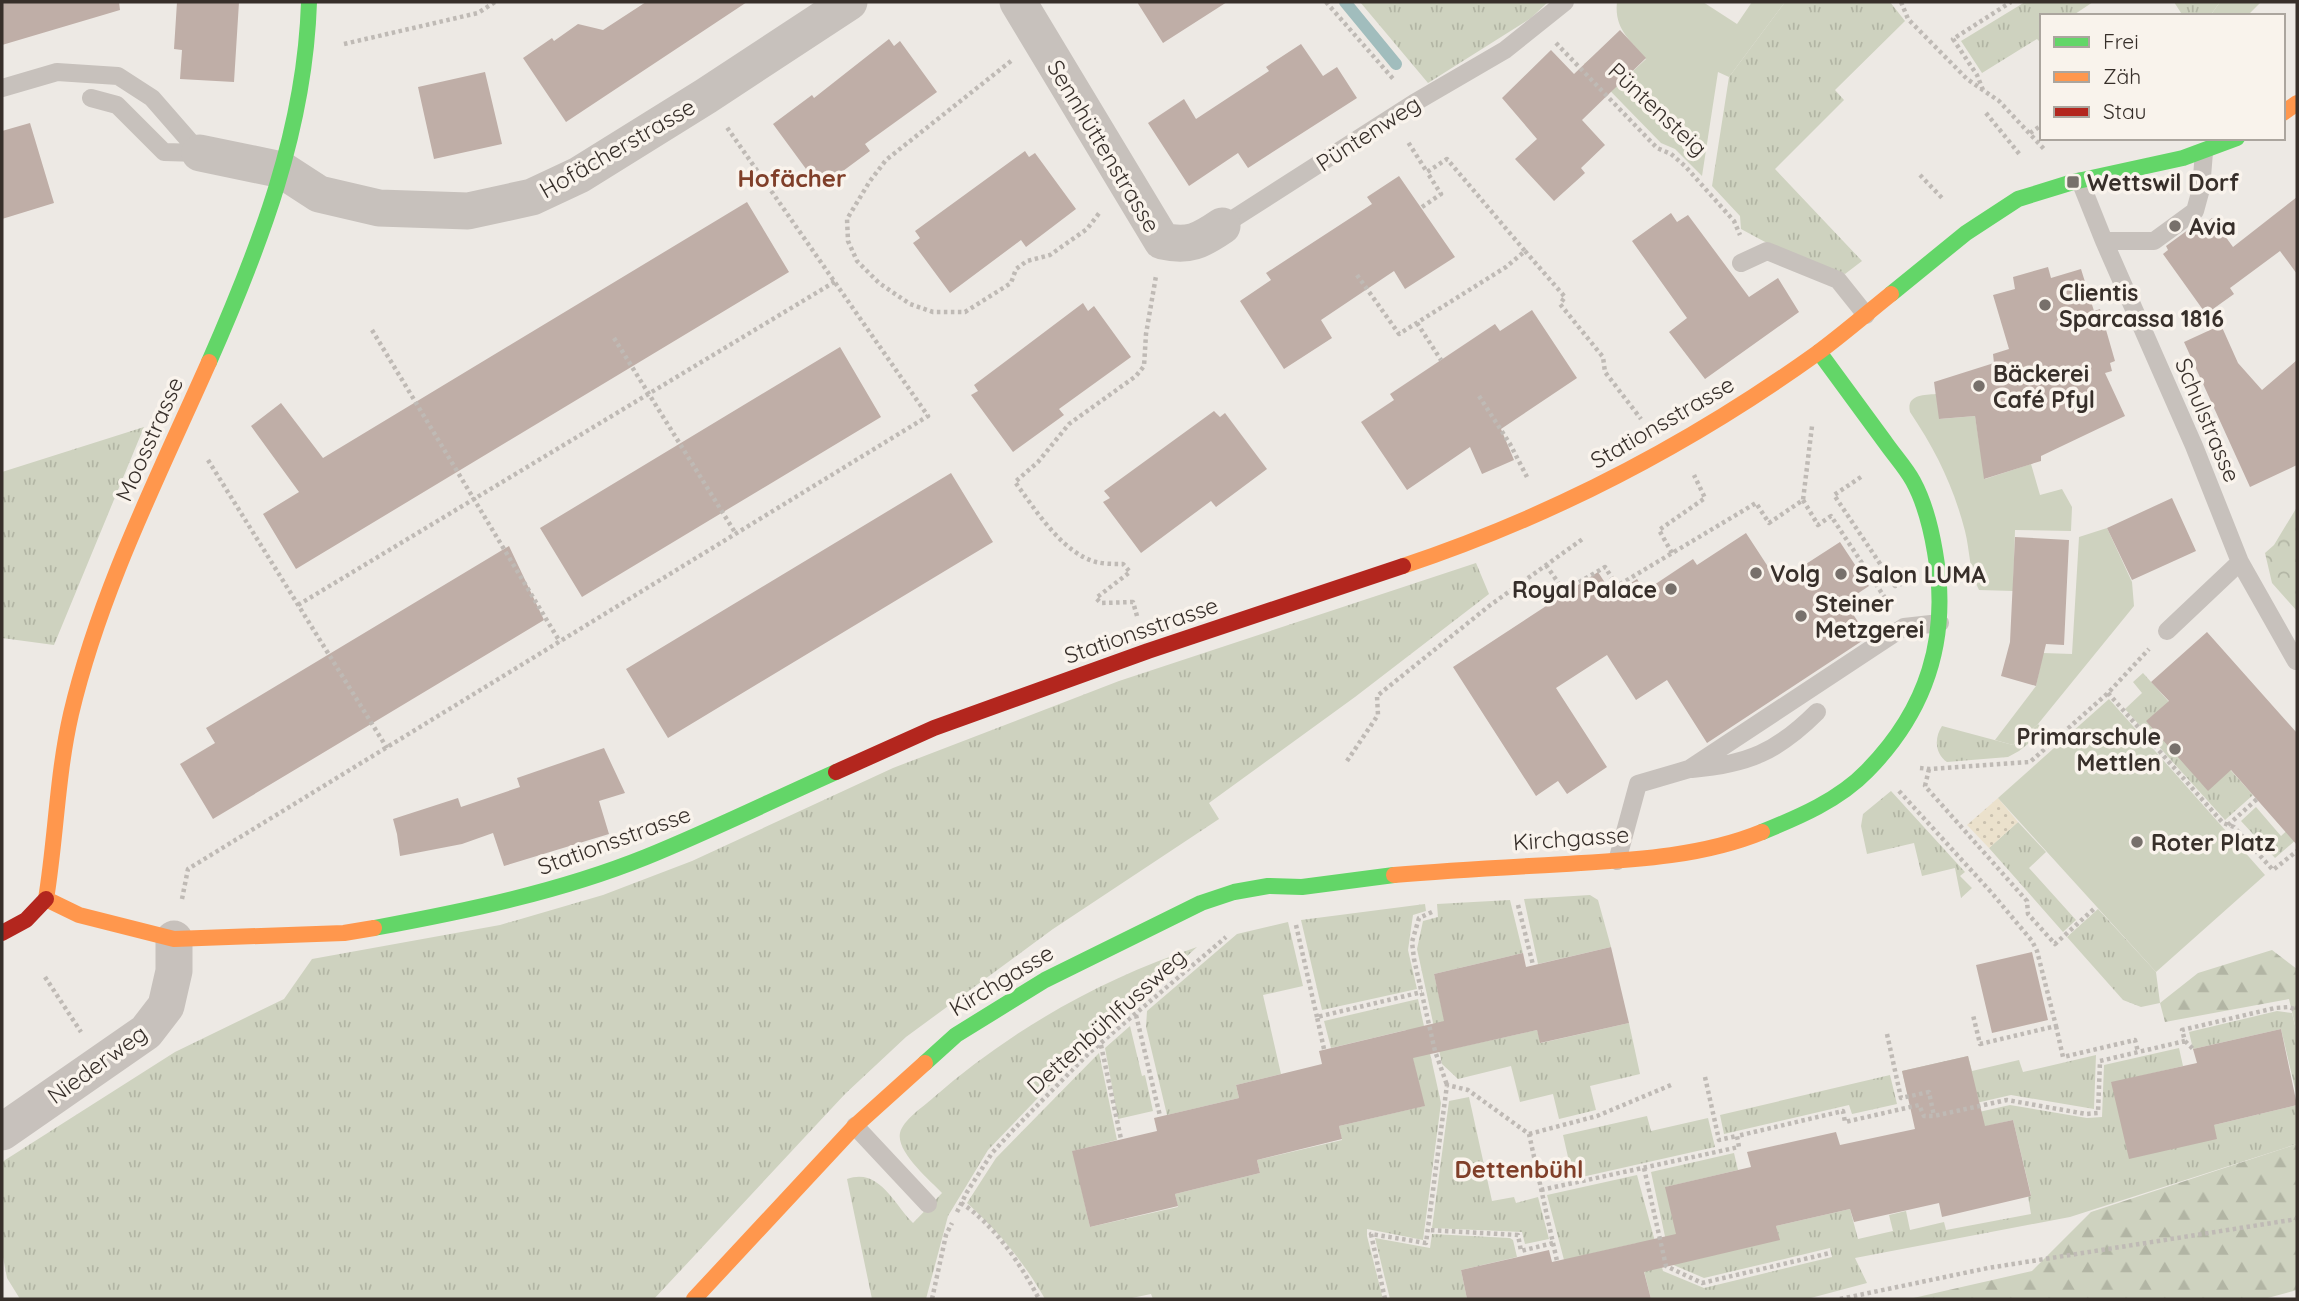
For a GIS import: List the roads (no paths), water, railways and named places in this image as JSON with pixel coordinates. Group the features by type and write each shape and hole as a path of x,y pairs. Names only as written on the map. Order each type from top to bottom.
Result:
{"street":[{"name":"Moosstrasse","path":"46,899 52,869 54,823 66,731 105,600 236,296 282,170 297,114 308,41 309,2"},
{"name":"Hofächerstrasse","path":"282,170 319,194 379,208 468,211 532,197 579,175 849,2"},
{"name":"Sennhüttenstrasse","path":"1018,2 1162,241"},
{"name":"Stationsstrasse","path":"46,899 79,915 174,939 344,933 443,915 552,889 646,857 934,728 1148,651 1426,558 1515,524 1602,484 1752,398 1819,352 1925,265 2005,207 2032,193 2204,152 2232,140"},
{"path":"200,153 282,170"},
{"name":"Püntenweg","path":"1162,241 1181,245 1202,239 1222,226"},
{"name":"Kirchgasse","path":"694,1299 855,1126 956,1035 1045,980 1201,903 1234,892 1268,886 1301,887 1439,871 1617,861 1689,852 1741,841 1809,811 1842,792 1867,771 1908,721 1934,660 1940,623 1941,586 1931,527 1913,481 1819,352"},
{"path":"2,933 26,920 46,899"},
{"name":"Niederweg","path":"2,1132 146,1032 166,1006 174,971 174,939"}],"lane":[{"name":"Püntenweg","path":"1222,226 1414,103 1506,50 1565,2"},
{"path":"2,88 57,72 118,76 152,98 200,153"},
{"path":"91,98 117,105 164,152 200,153"},
{"path":"2104,241 2154,241 2195,211 2201,190 2204,152"},
{"name":"Schulstrasse","path":"2080,181 2194,446 2240,562 2296,661"},
{"path":"1741,263 1767,251 1838,280 1866,315"},
{"path":"2167,631 2240,562"},
{"path":"1689,769 1904,627 1940,623"},
{"path":"1617,861 1638,784 1689,769 1728,765 1754,758 1799,730 1817,712"},
{"path":"855,1126 928,1204"}],"waterway":[{"path":"1345,2 1396,64"}],"place":[{"name":"Wettswil Dorf","path":"2073,182"},
{"name":"Avia","path":"2175,226"},
{"name":"Clientis Sparcassa 1816","path":"2045,305"},
{"name":"Bäckerei Café Pfyl","path":"1979,386"},
{"name":"Volg","path":"1756,573"},
{"name":"Salon LUMA","path":"1841,574"},
{"name":"Royal Palace","path":"1671,589"},
{"name":"Steiner Metzgerei","path":"1801,616"},
{"name":"Primarschule Mettlen","path":"2175,749"},
{"name":"Roter Platz","path":"2137,842"}],"district":[{"name":"Hofächer","path":"792,178"},
{"name":"Dettenbühl","path":"1519,1169"}]}
